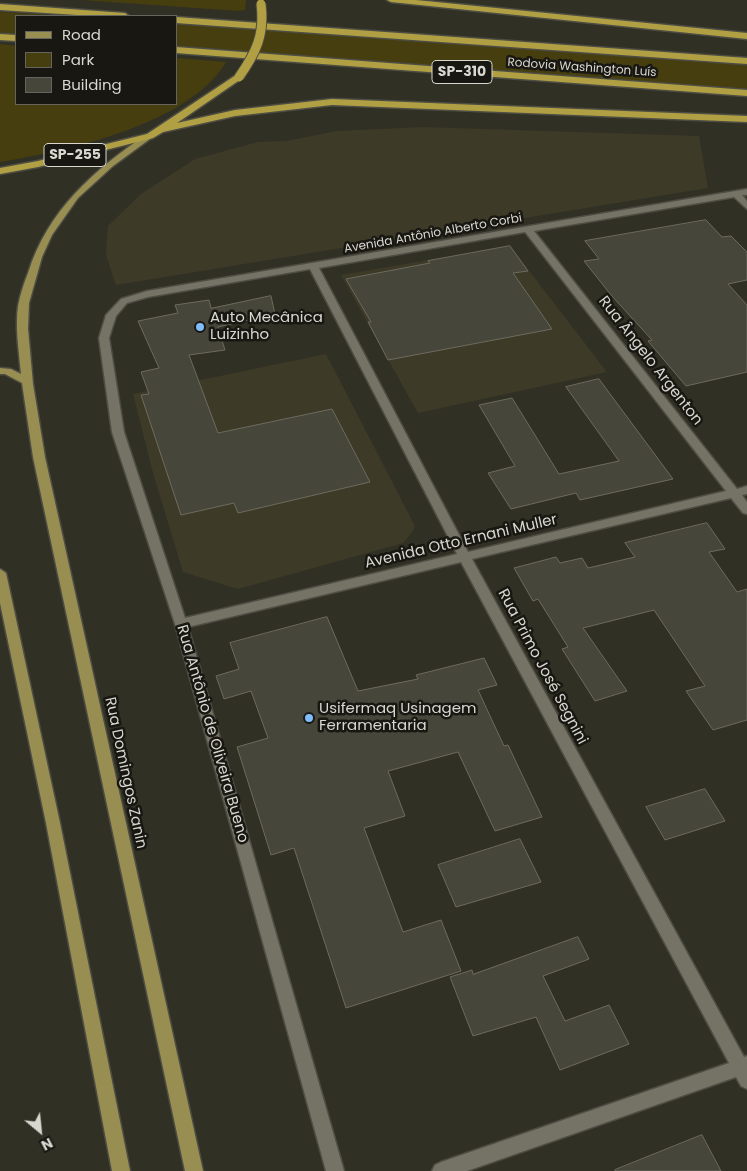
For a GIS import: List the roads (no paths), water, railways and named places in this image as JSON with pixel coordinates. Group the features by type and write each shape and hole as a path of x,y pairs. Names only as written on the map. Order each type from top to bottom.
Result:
{"highway":[{"path":"392,0 747,36"},
{"name":"SP-255","path":"0,171 38,164 150,136 164,129 240,77 260,42 265,24 261,2"},
{"path":"0,7 111,15"},
{"name":"Rodovia Washington Luís","path":"178,20 747,61"},
{"path":"0,37 15,38"},
{"name":"Rodovia Washington Luís","path":"178,50 747,93"},
{"path":"164,129 235,113 332,102 747,119"}],"main road":[{"name":"Rua Domingos Zanin","path":"150,136 126,152 66,204 47,232 34,265 23,308 26,381 64,581 194,1171"},
{"path":"0,370 7,371 26,381"},
{"path":"0,573 53,823 121,1171"}],"street":[{"name":"Avenida Antônio Alberto Corbi","path":"124,301 147,294 529,231 747,192"},
{"path":"736,194 747,206"},
{"name":"Rua Ângelo Argenton","path":"529,231 747,510"},
{"name":"Rua Primo José Segnini","path":"314,267 465,558 745,1071"},
{"name":"Rua Antônio de Oliveira Bueno","path":"124,301 111,315 104,338 118,432 181,624 335,1171"},
{"name":"Avenida Otto Ernani Muller","path":"181,624 747,490"},
{"path":"440,1171 745,1071"}],"place":[{"name":"Auto Mecânica Luizinho","path":"200,327"},
{"name":"Usifermaq Usinagem Ferramentaria","path":"309,718"}]}
